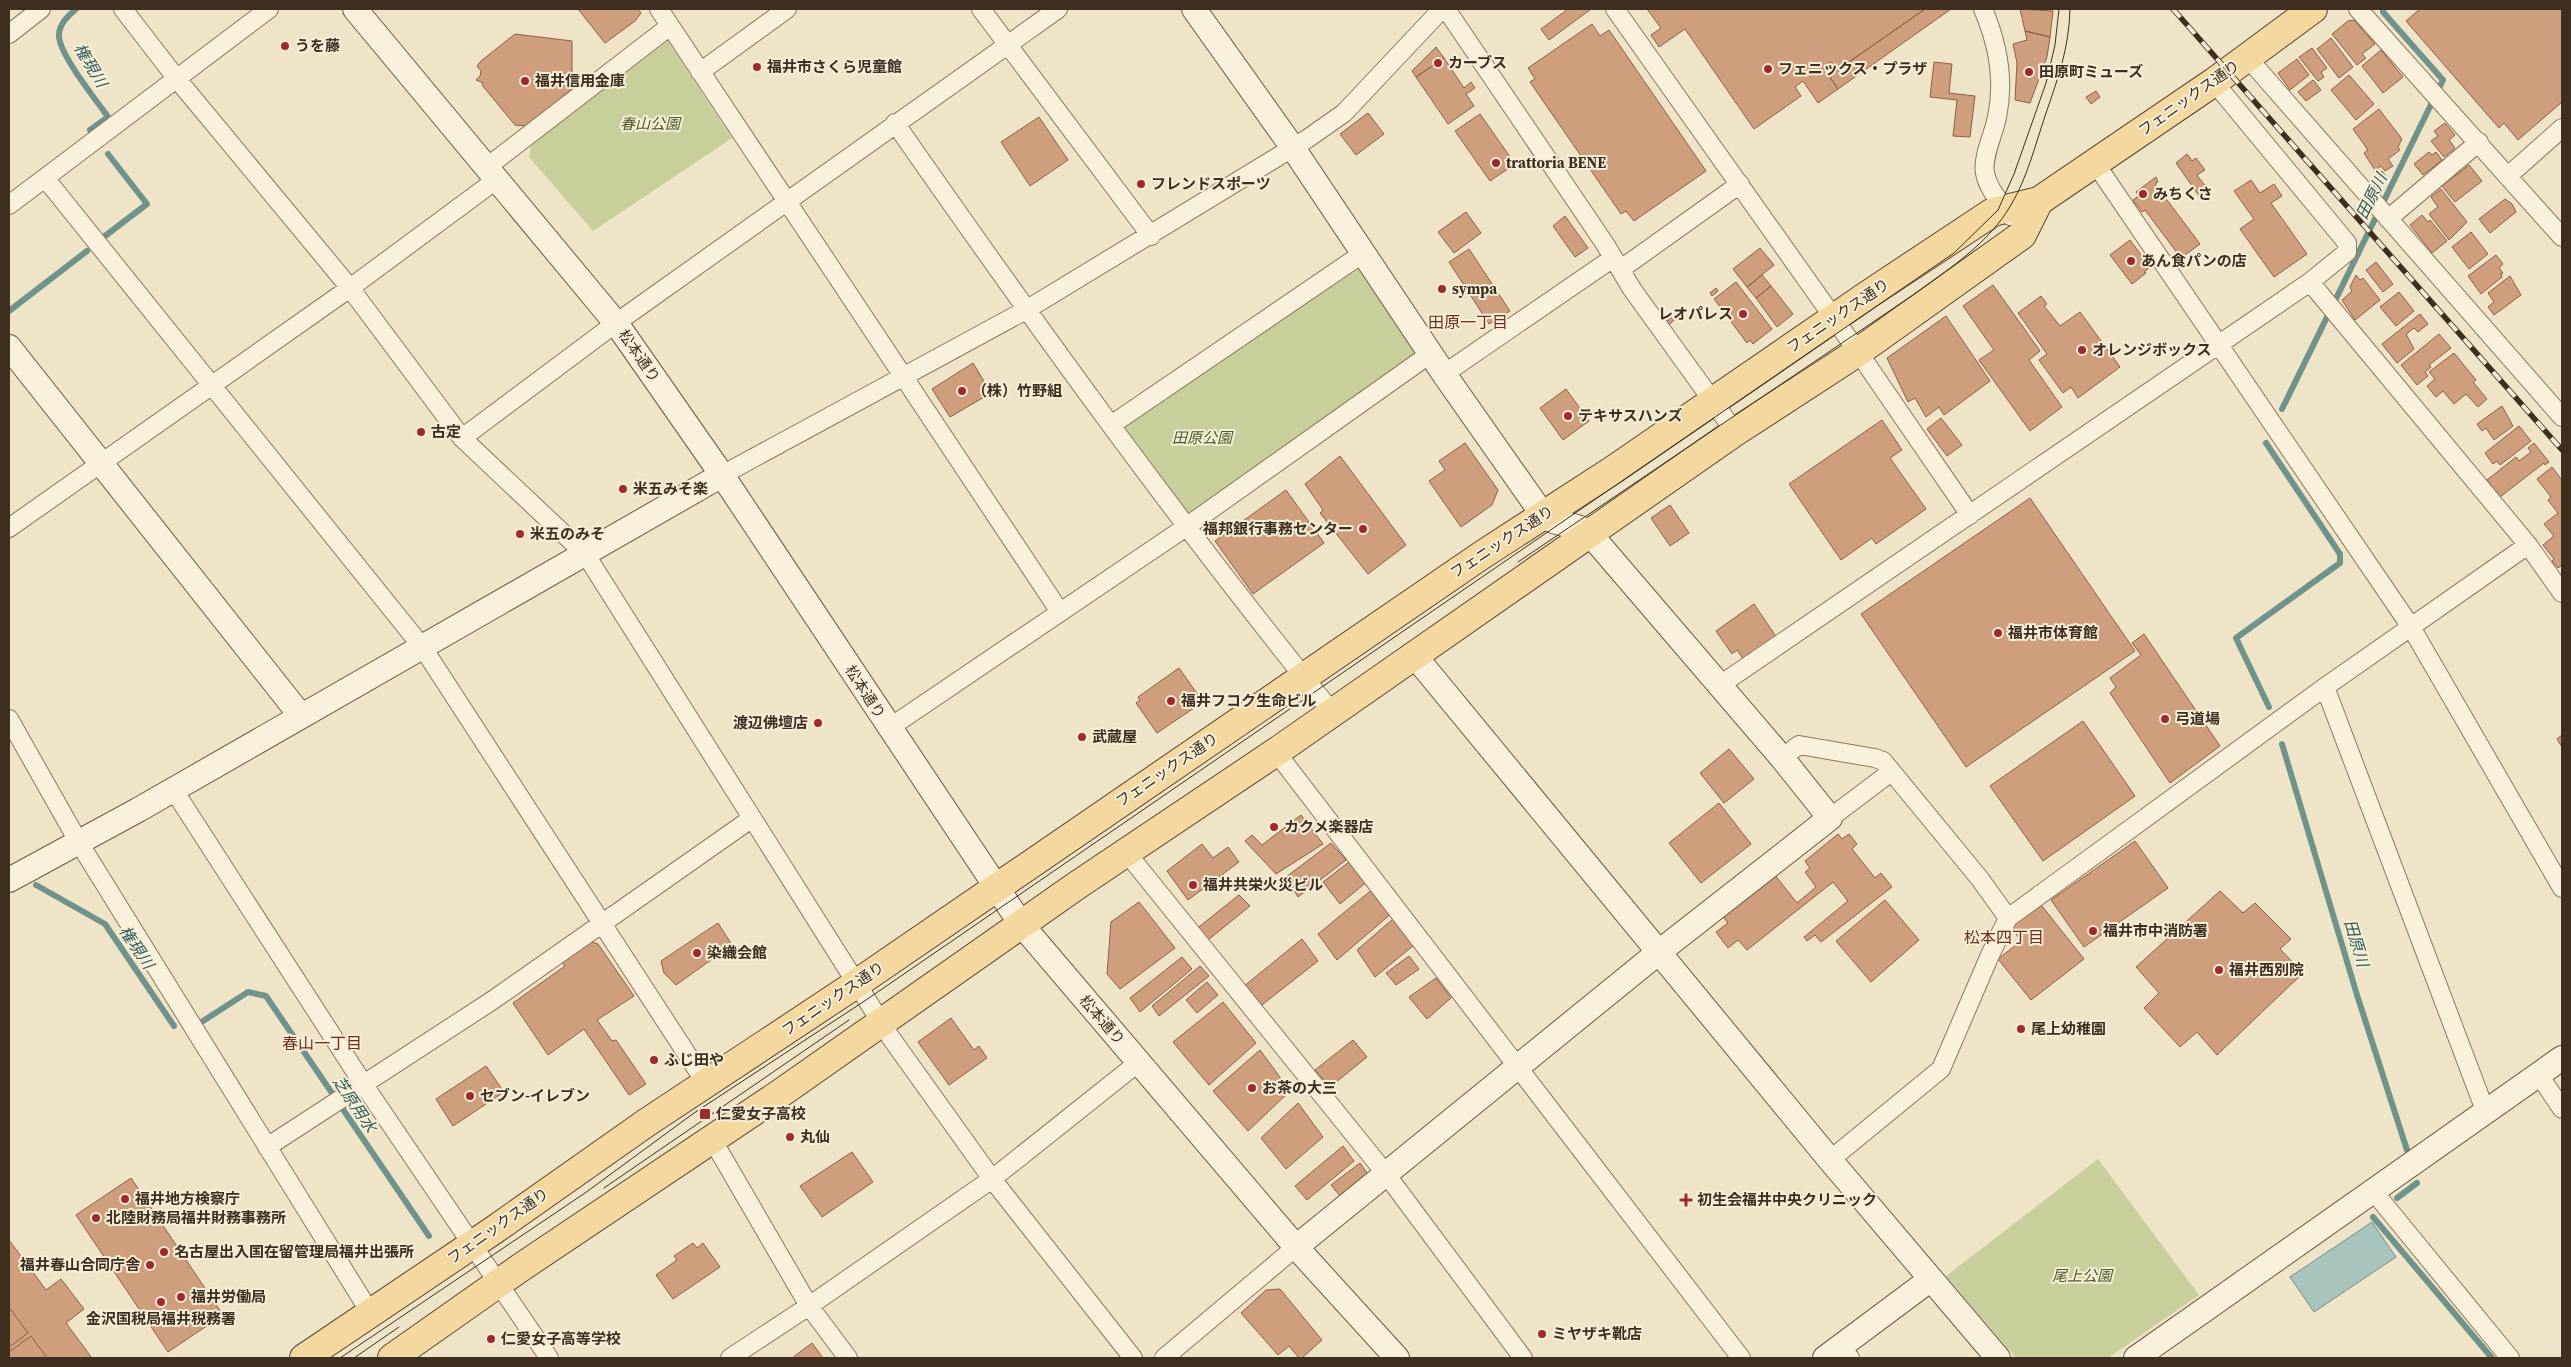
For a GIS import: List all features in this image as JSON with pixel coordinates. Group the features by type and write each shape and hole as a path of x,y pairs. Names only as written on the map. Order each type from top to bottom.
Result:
{"main road":[{"name":"フェニックス通り","path":"304,1358 472,1245 646,1123 707,1085 1304,677 1993,212 2039,201 2214,82 2313,9"},
{"name":"フェニックス通り","path":"392,1358 498,1283 712,1139 1126,852 1276,752 1735,432 1858,352 2022,236 2039,201"}],"street":[{"path":"9,34 41,9"},
{"path":"123,9 177,79 350,288 462,438 586,555 880,1022 992,1179 1133,1358"},
{"path":"9,205 269,9"},
{"name":"松本通り","path":"355,9 616,323 722,476 888,728 1021,924 1296,1247 1397,1358"},
{"path":"659,9 1060,612"},
{"path":"700,72 787,9"},
{"path":"981,9 1151,236"},
{"path":"462,438 616,323 1058,9"},
{"path":"1194,9 1293,148 1430,354 1543,515 1560,525 1586,530 1590,534 1782,758 1830,818"},
{"path":"9,880 422,648 722,476 1026,310 1151,236 1293,148 1344,113 1444,9 1632,289 1735,432"},
{"path":"1615,9 1858,352 1970,515"},
{"path":"1983,9 1999,52 2002,84 1998,117 1984,172 1991,190 2005,208 2022,236"},
{"path":"2358,9 2562,237"},
{"path":"9,528 350,288 670,26"},
{"path":"2247,57 2562,417"},
{"path":"1720,685 2310,282 2347,252 2347,244 2214,82"},
{"path":"895,123 1026,310 1186,527 1332,712"},
{"path":"2508,176 2562,128"},
{"path":"2387,218 2479,142"},
{"path":"2095,163 2411,627 2562,888"},
{"path":"45,178 422,648 707,1085"},
{"path":"1444,374 1740,184"},
{"path":"1111,425 1362,254"},
{"path":"2310,282 2340,321 2528,545 2562,593"},
{"path":"9,346 301,716"},
{"path":"888,728 1186,527 1430,354"},
{"path":"1830,1160 1941,1069 2008,918 2325,687 2528,545"},
{"path":"1414,655 1830,1160 1998,1358"},
{"path":"2325,687 2486,1113"},
{"path":"9,719 78,841 371,1314"},
{"path":"1782,758 1799,745 1879,759 1980,879 2008,918"},
{"path":"1276,752 1741,1358"},
{"path":"1164,1358 1296,1247 1518,1066 1830,818 1891,772"},
{"path":"173,788 364,1086 549,1358"},
{"path":"267,1147 364,1086 751,819"},
{"path":"1126,852 1386,1174 1523,1358"},
{"path":"2136,1358 2562,1058"},
{"path":"730,1358 809,1306 992,1179 1139,1062"},
{"path":"2538,1075 2562,1109"},
{"path":"712,1139 809,1306 848,1358"},
{"path":"2374,1192 2510,1358"},
{"path":"1838,1354 1931,1278"}],"green space":[{"name":"春山公園","path":"668,41 732,138 593,231 529,157 532,141"},
{"name":"田原公園","path":"1358,269 1416,354 1186,518 1119,426"},
{"name":"尾上公園","path":"2098,1159 2199,1295 2108,1358 2016,1358 1946,1276"}],"water":[{"path":"2372,1222 2396,1257 2314,1312 2290,1277"}],"building":[{"path":"578,9 638,9 641,13 635,21 605,43"},
{"path":"1568,9 1591,9 1549,40 1541,29"},
{"name":"フェニックス・プラザ","path":"1647,9 1925,9 1836,71 1831,62 1823,67 1838,89 1818,103 1803,81 1795,87 1801,96 1754,129 1685,29 1659,47 1651,35 1661,28"},
{"path":"1925,9 1951,9 1838,89 1829,76"},
{"path":"2020,9 2053,11 2050,37 2025,31"},
{"path":"2420,9 2562,9 2562,102 2518,140 2504,123 2499,128 2406,21"},
{"path":"2354,20 2375,44 2362,54 2366,58 2357,65 2332,34 2348,21"},
{"path":"1592,24 1600,36 1609,30 1706,171 1634,221 1626,211 1621,214 1530,82 1535,79 1528,68"},
{"name":"田原町ミューズ","path":"2025,31 2050,37 2047,57 2030,103 2015,100 2017,63 2013,44 2027,40"},
{"name":"福井信用金庫","path":"515,34 572,41 572,89 526,126 515,125 482,85 483,83 476,80 480,76 481,71 477,66 481,61"},
{"path":"2331,38 2353,67 2339,78 2317,49"},
{"path":"1436,47 1444,58 1416,77 1412,71"},
{"path":"2312,48 2327,68 2321,72 2324,77 2318,81 2299,57"},
{"path":"2381,50 2403,77 2383,93 2362,66"},
{"path":"1444,58 1464,88 1471,82 1475,88 1466,94 1474,106 1448,124 1416,77"},
{"path":"2297,59 2309,75 2290,90 2278,73"},
{"path":"1934,62 1952,64 1949,93 1975,96 1970,137 1953,136 1957,100 1930,97"},
{"path":"2349,75 2374,104 2356,120 2331,90"},
{"path":"2313,80 2321,90 2306,101 2298,92"},
{"path":"2096,91 2100,97 2091,104 2086,97"},
{"path":"2379,109 2402,139 2398,147 2400,150 2388,159 2393,166 2385,171 2381,166 2375,170 2364,153 2368,150 2353,129"},
{"path":"1368,113 1384,134 1356,155 1340,134"},
{"path":"1480,114 1515,164 1490,181 1455,131"},
{"path":"1039,117 1068,160 1030,186 1001,142"},
{"path":"2445,123 2455,135 2449,140 2455,148 2444,157 2431,141 2438,136 2434,131"},
{"path":"2429,152 2432,155 2436,152 2442,160 2423,175 2414,164"},
{"path":"2187,154 2192,161 2196,158 2205,170 2197,175 2209,191 2200,197 2176,163"},
{"path":"2469,165 2482,181 2455,202 2442,186"},
{"path":"2382,171 2388,179 2376,189 2370,180"},
{"path":"2156,177 2158,182 2155,184 2200,244 2181,258 2145,210 2142,212 2133,200 2139,196 2136,192"},
{"path":"2251,180 2260,193 2274,184 2282,196 2271,203 2307,254 2274,277 2240,229 2254,219 2234,191"},
{"path":"2441,189 2467,222 2449,240 2429,214 2438,207 2431,197"},
{"path":"2505,199 2512,204 2516,212 2490,233 2479,219"},
{"path":"1466,212 1481,233 1454,253 1438,232"},
{"path":"2422,215 2428,222 2430,220 2447,241 2432,253 2410,225"},
{"path":"1565,216 1588,248 1575,257 1553,226"},
{"path":"2471,232 2488,254 2469,269 2452,247"},
{"path":"2130,240 2150,267 2144,272 2146,273 2132,284 2110,255"},
{"path":"1760,248 1774,265 1747,287 1733,269"},
{"path":"1469,249 1510,311 1489,324 1449,262"},
{"path":"2496,255 2503,264 2499,268 2503,273 2501,274 2502,277 2481,294 2468,276"},
{"path":"2376,262 2393,284 2383,292 2366,270"},
{"path":"1762,275 1771,286 1756,298 1747,287"},
{"path":"2356,275 2360,280 2363,278 2380,300 2355,320 2342,300 2352,291 2350,287"},
{"path":"2510,276 2521,295 2494,315 2488,307 2494,302 2488,293"},
{"name":"レオパレス","path":"1736,282 1772,329 1753,344 1750,340 1747,343 1714,299"},
{"path":"1993,285 2040,351 2029,360 2062,407 2030,431 1979,360 1994,350 1963,306"},
{"path":"1771,286 1793,314 1777,327 1756,298"},
{"path":"1716,288 1718,291 1712,296 1710,293"},
{"path":"2399,292 2414,311 2396,326 2380,307"},
{"path":"2041,296 2047,304 2044,306 2060,326 2080,312 2120,367 2078,398 2071,387 2063,393 2039,360 2047,354 2018,313"},
{"path":"2420,314 2428,324 2418,332 2414,328 2406,334 2414,349 2397,363 2382,344"},
{"path":"1673,316 1675,319 1669,325 1666,322"},
{"path":"1946,316 1990,381 1944,415 1939,407 1926,417 1915,398 1908,402 1887,358"},
{"path":"2439,334 2451,348 2429,365 2431,367 2425,372 2428,376 2417,385 2401,365"},
{"path":"2454,353 2476,380 2473,382 2487,399 2478,407 2466,394 2454,404 2443,391 2436,397 2427,386 2435,379 2429,372"},
{"name":"（株）竹野組","path":"973,363 991,393 950,417 932,389"},
{"path":"1566,389 1589,421 1563,440 1540,408"},
{"path":"2502,406 2513,426 2494,440 2486,428 2482,431 2477,424"},
{"path":"1941,418 1962,445 1947,456 1927,429"},
{"path":"1882,420 1902,450 1890,458 1926,509 1876,544 1872,538 1841,560 1789,484"},
{"path":"2519,426 2531,441 2500,465 2497,461 2493,464 2485,453"},
{"path":"1465,443 1498,490 1492,505 1461,527 1429,481 1445,470 1439,461"},
{"path":"2534,443 2549,462 2545,465 2544,463 2500,497 2487,480 2516,457 2519,461 2531,452 2528,448"},
{"name":"福邦銀行事務センター","path":"1340,456 1406,545 1368,574 1320,513 1323,510 1305,484"},
{"path":"2552,467 2562,480 2562,565 2558,568 2552,561 2554,559 2543,545 2554,536 2544,524 2558,513 2548,500 2551,497 2537,479"},
{"path":"1286,490 1324,543 1253,594 1215,541"},
{"name":"福井市体育館","path":"2030,498 2135,651 1966,767 1861,614"},
{"path":"1670,505 1689,533 1670,546 1651,518"},
{"path":"1754,604 1777,638 1744,660 1737,650 1732,654 1716,631"},
{"name":"弓道場","path":"2144,634 2220,746 2170,783 2110,693 2116,687 2110,678 2141,655 2132,643"},
{"name":"福井フコク生命ビル","path":"1179,668 1203,702 1157,733 1136,703 1140,700 1138,697"},
{"path":"2083,721 2135,796 2043,861 1990,786"},
{"path":"2562,735 2562,747 2557,739"},
{"path":"1729,749 1754,779 1724,803 1700,773"},
{"path":"1719,803 1751,844 1701,883 1669,843"},
{"path":"1301,815 1323,844 1276,874 1245,841 1252,835 1262,845"},
{"path":"1838,834 1842,839 1849,834 1857,844 1852,849 1875,878 1881,873 1892,887 1821,942 1815,935 1807,941 1804,937 1848,901 1833,882 1747,950 1738,940 1728,948 1716,932 1728,923 1722,915 1774,874 1797,903 1816,887 1805,872 1810,868 1805,861"},
{"path":"2135,841 2168,888 2084,947 2051,900"},
{"path":"1331,843 1346,860 1298,897 1286,877"},
{"name":"福井共栄火災ビル","path":"1202,844 1213,858 1228,847 1239,862 1188,900 1167,871"},
{"path":"1353,859 1369,880 1340,904 1323,882"},
{"path":"1374,888 1393,912 1337,960 1318,934"},
{"name":"福井西別院","path":"2220,891 2243,913 2255,903 2291,939 2280,949 2303,973 2217,1055 2197,1032 2180,1047 2144,1008 2159,993 2136,967"},
{"path":"1239,895 1250,906 1208,940 1195,930"},
{"path":"1885,900 1919,940 1871,982 1836,941"},
{"path":"2038,901 2084,959 2031,1000 1998,959 2021,941 2009,924"},
{"path":"1139,902 1175,948 1120,989 1107,974 1111,922"},
{"path":"1393,919 1414,945 1375,977 1357,950"},
{"name":"染織会館","path":"718,923 732,945 676,985 664,973 661,961"},
{"path":"1302,939 1318,961 1258,1008 1243,987"},
{"path":"591,942 598,944 634,996 597,1020 612,1041 616,1040 646,1084 629,1095 584,1029 548,1055 513,1003 565,966 562,962"},
{"path":"1409,956 1419,969 1396,985 1386,973"},
{"path":"1182,957 1192,969 1140,1012 1130,998"},
{"path":"1200,966 1209,976 1159,1016 1152,1006"},
{"path":"1436,978 1451,998 1427,1019 1409,997"},
{"path":"1207,982 1218,995 1197,1013 1186,1000"},
{"path":"1223,1002 1256,1043 1209,1085 1173,1042"},
{"path":"951,1018 974,1050 979,1046 987,1058 949,1085 918,1042"},
{"path":"1353,1040 1367,1057 1330,1087 1315,1070"},
{"path":"1260,1050 1290,1091 1248,1131 1213,1091"},
{"name":"セブン-イレブン","path":"486,1066 504,1092 453,1126 436,1099"},
{"path":"1298,1103 1323,1137 1286,1169 1261,1138"},
{"path":"1343,1146 1354,1161 1307,1200 1295,1186"},
{"path":"852,1152 873,1182 822,1217 800,1186"},
{"path":"1360,1163 1371,1179 1345,1202 1331,1185"},
{"name":"福井春山合同庁舎","path":"131,1178 223,1315 168,1352 76,1215"},
{"path":"9,1240 46,1290 61,1279 84,1309 66,1323 92,1358 9,1358"},
{"path":"693,1243 697,1248 703,1243 720,1267 673,1299 656,1275 677,1260 674,1256"},
{"path":"1280,1289 1322,1340 1302,1358 1299,1358 1289,1346 1278,1355 1241,1313 1266,1290"},
{"path":"9,1307 28,1333 9,1347"},
{"path":"31,1336 47,1358 9,1358 9,1352"},
{"path":"812,1343 823,1358 792,1358"}],"waterway":[{"name":"権現川","path":"76,9 67,17 59,34 60,42 71,64 108,117 90,130"},
{"name":"田原川","path":"2282,409 2443,80 2383,12 2383,9"},
{"name":"権現川","path":"105,236 147,204 108,154"},
{"name":"権現川","path":"9,311 87,251"},
{"name":"田原川","path":"2266,443 2340,554 2340,563 2236,638 2269,707"},
{"name":"田原川","path":"2282,744 2357,995 2407,1150"},
{"name":"権現川","path":"36,885 105,924 174,1026"},
{"name":"芝原用水","path":"203,1021 248,992 266,996 429,1236"},
{"name":"田原川","path":"2397,1198 2417,1183"},
{"name":"田原川","path":"2373,1217 2492,1358"}],"tram line":[{"path":"340,1358 585,1193 694,1113 866,1000 1954,253 1998,210 2014,174 2046,83 2055,45 2059,9"},
{"path":"1518,562 1916,293 1968,254 1992,231 2017,195 2026,173 2062,63 2068,37 2070,9"},
{"path":"604,1188 849,1020"},
{"path":"354,1358 399,1327"}],"railway":[{"path":"2173,9 2562,450"}],"place":[{"name":"うを藤","path":"285,46"},
{"name":"カーブス","path":"1438,63"},
{"name":"福井市さくら児童館","path":"757,67"},
{"name":"フェニックス・プラザ","path":"1768,69"},
{"name":"田原町ミューズ","path":"2029,72"},
{"name":"福井信用金庫","path":"525,81"},
{"name":"trattoria BENE","path":"1496,163"},
{"name":"フレンドスポーツ","path":"1141,184"},
{"name":"みちくさ","path":"2143,194"},
{"name":"あん食パンの店","path":"2131,261"},
{"name":"sympa","path":"1442,289"},
{"name":"レオパレス","path":"1743,314"},
{"name":"オレンジボックス","path":"2082,350"},
{"name":"（株）竹野組","path":"962,391"},
{"name":"テキサスハンズ","path":"1568,416"},
{"name":"古定","path":"421,432"},
{"name":"米五みそ楽","path":"623,489"},
{"name":"福邦銀行事務センター","path":"1363,529"},
{"name":"米五のみそ","path":"520,534"},
{"name":"福井市体育館","path":"1998,633"},
{"name":"福井フコク生命ビル","path":"1171,701"},
{"name":"弓道場","path":"2165,719"},
{"name":"渡辺佛壇店","path":"818,723"},
{"name":"武蔵屋","path":"1082,737"},
{"name":"カクメ楽器店","path":"1274,827"},
{"name":"福井共栄火災ビル","path":"1193,885"},
{"name":"福井市中消防署","path":"2093,931"},
{"name":"染織会館","path":"697,953"},
{"name":"福井西別院","path":"2219,970"},
{"name":"尾上幼稚園","path":"2021,1029"},
{"name":"ふじ田や","path":"654,1060"},
{"name":"お茶の大三","path":"1252,1088"},
{"name":"セブン-イレブン","path":"470,1096"},
{"name":"仁愛女子高校","path":"705,1114"},
{"name":"丸仙","path":"790,1137"},
{"name":"福井地方検察庁","path":"125,1199"},
{"name":"初生会福井中央クリニック","path":"1686,1200"},
{"name":"北陸財務局福井財務事務所","path":"96,1218"},
{"name":"名古屋出入国在留管理局福井出張所","path":"164,1252"},
{"name":"福井春山合同庁舎","path":"150,1265"},
{"name":"福井労働局","path":"181,1297"},
{"name":"金沢国税局福井税務署","path":"161,1302"},
{"name":"ミヤザキ靴店","path":"1542,1334"},
{"name":"仁愛女子高等学校","path":"491,1339"}],"district":[{"name":"田原一丁目","path":"1468,322"},
{"name":"松本四丁目","path":"2004,937"},
{"name":"春山一丁目","path":"322,1043"}]}
